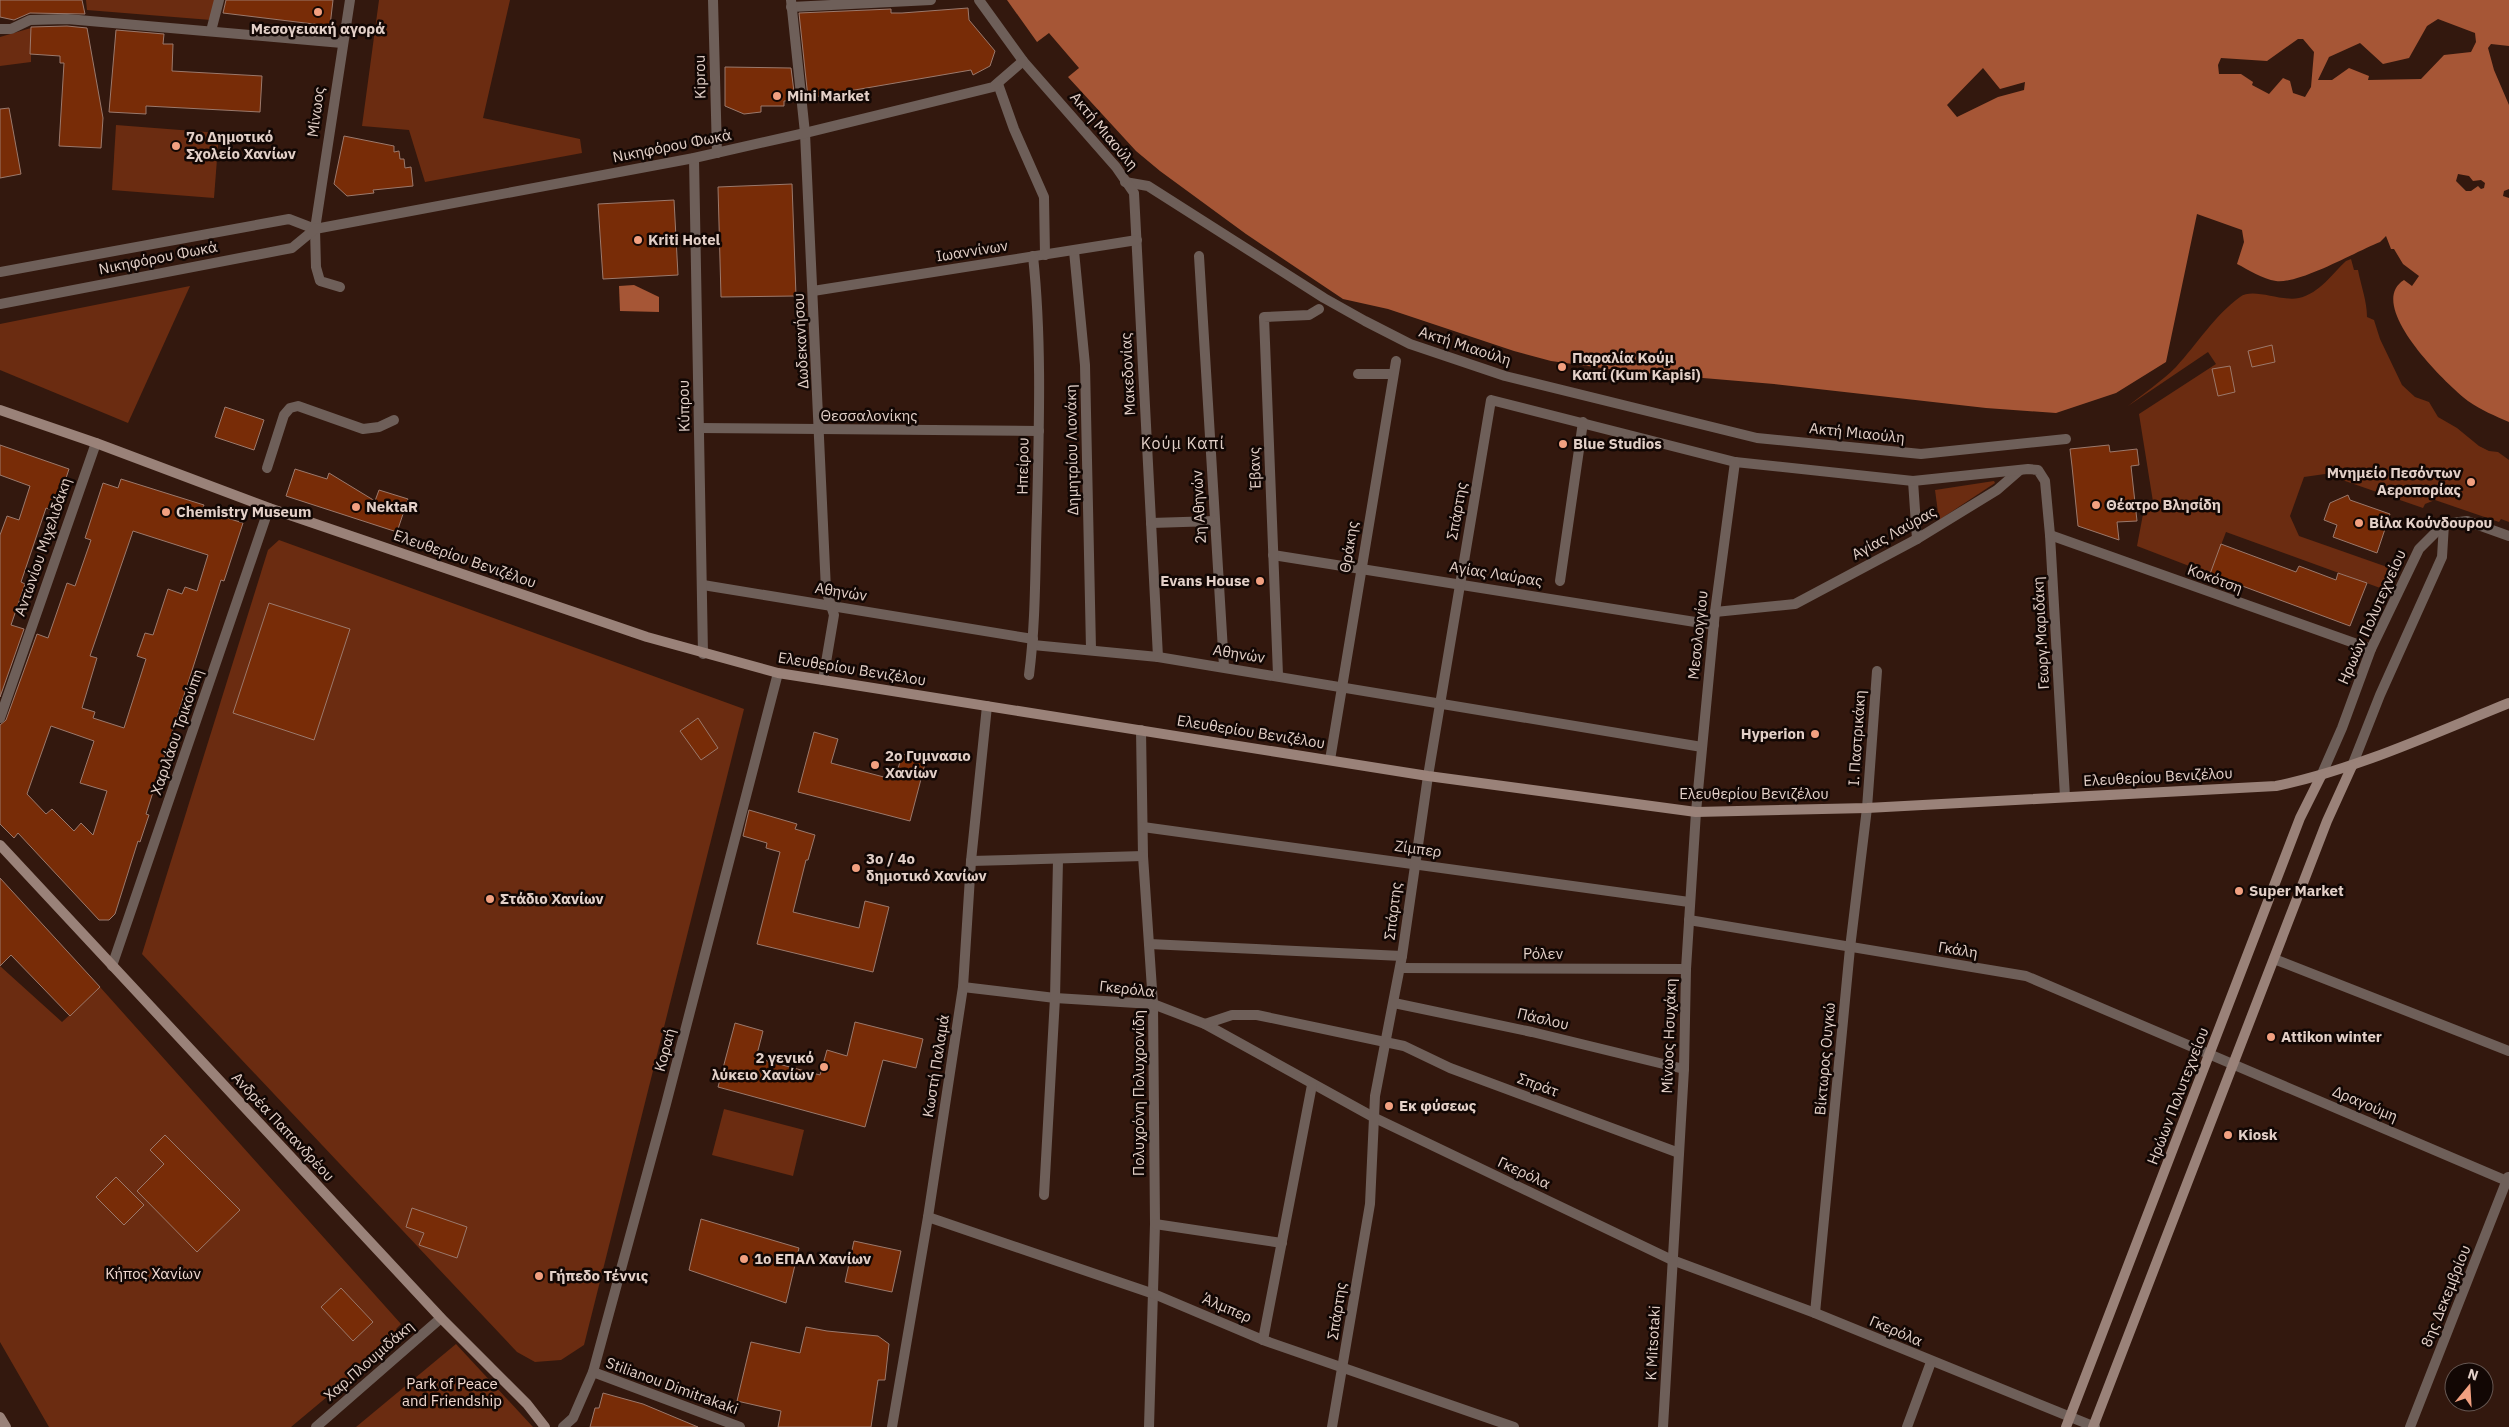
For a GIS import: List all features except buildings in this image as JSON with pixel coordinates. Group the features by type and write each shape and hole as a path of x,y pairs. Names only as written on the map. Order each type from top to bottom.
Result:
{"main road":[{"name":"Ελευθερίου Βενιζέλου","path":"0,402 18,415"},
{"name":"Ελευθερίου Βενιζέλου","path":"0,410 96,442 269,508 704,654 778,672 1428,776 1696,812 1868,808 2276,786 2321,776 2352,766 2509,703"},
{"path":"2094,1427 2327,821 2352,766"},
{"name":"Ηρώων Πολυτεχνείου","path":"2068,1422 2300,818 2321,776"},
{"name":"Ανδρέα Παπανδρέου","path":"0,845 441,1318 527,1404 545,1427"},
{"path":"0,1416 6,1427"}],"street":[{"path":"212,31 219,0"},
{"name":"Μίνωος","path":"340,287 320,281 316,267 315,229 350,0"},
{"name":"Kiprou","path":"713,0 717,153"},
{"path":"791,3 931,0"},
{"name":"Ακτή Μιαούλη","path":"979,0 1023,61 1116,167 1125,182 1148,186 1324,298 1410,344 1505,376 1757,438 1921,454 2066,439"},
{"name":"Δωδεκανήσου","path":"791,3 805,133 826,590 834,615 823,680"},
{"path":"0,29 11,30 30,20 67,19 342,43"},
{"name":"Νικηφόρου Φωκά","path":"0,304 292,248 315,229 694,158 805,133 998,84 1023,61"},
{"path":"998,84 1014,129 1044,197 1045,255"},
{"name":"Κύπρου","path":"694,158 704,654"},
{"name":"Μακεδονίας","path":"1125,182 1134,193 1158,657"},
{"name":"Νικηφόρου Φωκά","path":"0,272 289,219 315,229"},
{"name":"Ιωαννίνων","path":"813,291 1136,240"},
{"name":"Δημητρίου Λιονάκη","path":"1074,250 1085,364 1091,649"},
{"name":"Ηπείρου","path":"1028,676 1033,642 1039,431 1037,289 1033,256"},
{"name":"2η Αθηνών","path":"1199,256 1224,667"},
{"name":"Έβανς","path":"1278,675 1264,317 1309,315 1319,309"},
{"name":"Θράκης","path":"1330,760 1396,361"},
{"path":"1358,374 1393,374"},
{"name":"Σπάρτης","path":"1332,1427 1370,1204 1375,1096 1387,1043 1402,956 1414,863 1491,400 1584,422"},
{"path":"267,468 284,415 290,408 298,406 363,429 379,427 394,420"},
{"path":"1560,581 1584,422 1735,462 1913,481 2020,470"},
{"name":"Θεσσαλονίκης","path":"699,428 820,431 1039,431"},
{"name":"Αντωνίου Μιχελιδάκη","path":"0,718 96,442"},
{"name":"Μεσολογγίου","path":"1696,812 1714,626 1735,462"},
{"name":"Αγίας Λαύρας","path":"1716,612 1795,604 1917,539 1997,490 2020,470"},
{"name":"Γεωργ.Μαριδάκη","path":"2020,470 2038,470 2045,481 2050,535 2065,797"},
{"path":"1913,481 1917,539"},
{"name":"Χαριλάου Τρικούπη","path":"112,966 269,508"},
{"path":"1151,523 1215,521"},
{"path":"2352,766 2380,695 2442,557 2444,524 2467,521 2509,536"},
{"name":"Ηρωών Πολυτεχνείου","path":"2321,776 2342,728 2371,649 2419,549 2444,524"},
{"name":"Κοκότση","path":"2050,535 2371,649"},
{"name":"Αγίας Λαύρας","path":"1273,555 1714,626"},
{"name":"Αθηνών","path":"703,584 1033,642 1158,657 1278,675 1702,747"},
{"name":"Ι. Παστρικάκη","path":"1868,808 1877,671"},
{"name":"Κοραή","path":"563,1427 574,1418 593,1372 666,1104 778,672"},
{"name":"Κωστή Παλαμά","path":"892,1427 928,1217 963,987 971,861 987,706"},
{"name":"Πολυχρόνη Πολυχρονίδη","path":"1141,730 1143,856 1153,1004 1154,1294 1149,1427"},
{"name":"Βίκτωρος Ουγκώ","path":"1815,1314 1850,948 1868,808"},
{"name":"Μίνωος Ησυχάκη","path":"1672,1260 1684,1069 1689,902 1696,812"},
{"name":"Ζίμπερ","path":"1143,827 1689,902"},
{"path":"971,861 1058,860 1143,856"},
{"path":"1044,1195 1054,998 1058,860"},
{"name":"Γκάλη","path":"1689,920 2026,976 2210,1054"},
{"path":"1149,944 1402,956"},
{"path":"2274,959 2509,1051"},
{"name":"Ρόλεν","path":"1400,968 1686,969"},
{"name":"Γκερόλα","path":"963,987 1054,998 1153,1004 1204,1024 1375,1118 1672,1260 1815,1314 2068,1422 2094,1427"},
{"name":"Πάσλου","path":"1394,1003 1532,1032 1684,1069"},
{"name":"Σπράτ","path":"1204,1024 1232,1015 1257,1015 1404,1046 1450,1068 1679,1153"},
{"name":"Δραγούμη","path":"2210,1054 2508,1180"},
{"path":"1263,1340 1312,1085"},
{"name":"8ης Δεκεμβρίου","path":"2410,1427 2508,1180"},
{"name":"Άλμπερ","path":"928,1217 1154,1294 1263,1340 1514,1427"},
{"path":"1154,1224 1282,1243"},
{"name":"K Mitsotaki","path":"1663,1427 1672,1260"},
{"name":"Χαρ.Πλουμιδάκη","path":"316,1427 441,1318"},
{"path":"1907,1427 1931,1362"},
{"name":"Stilianou Dimitrakaki","path":"593,1372 740,1427"}],"green space":[{"path":"86,0 215,0 211,20 87,10"},
{"path":"379,0 510,0 483,118 580,139 582,153 425,182 409,130 362,126"},
{"path":"31,28 31,62 0,66 0,37"},
{"path":"116,125 219,133 214,198 112,190"},
{"path":"2351,259 2354,270 2358,270 2367,317 2374,320 2380,339 2402,385 2415,397 2429,402 2438,417 2457,428 2479,446 2489,451 2498,452 2509,460 2509,522 2501,519 2499,522 2435,500 2425,504 2423,508 2325,474 2304,477 2290,516 2299,536 2390,568 2383,589 2226,532 2210,574 2137,546 2144,509 2154,508 2139,414 2216,364 2208,352 2128,406 2176,367 2214,321 2240,297 2246,294 2260,294 2292,299 2306,296 2319,288 2346,261"},
{"path":"190,286 128,423 0,370 0,324"},
{"path":"1994,481 1995,483 1939,520 1935,490"},
{"name":"Στάδιο Χανίων","path":"279,540 744,709 584,1345 561,1360 535,1362 517,1352 142,954 268,550"},
{"name":"Κήπος Χανίων","path":"0,966 62,1022 100,987 401,1324 396,1329 401,1335 291,1427 49,1427 0,1342"},
{"path":"724,1109 804,1130 793,1176 712,1155"},
{"name":"Park of Peace and Friendship","path":"456,1344 533,1427 356,1427"}],"shaded area":[{"path":"1007,0 2509,0 2509,46 2491,44 2488,48 2494,70 2509,105 2509,189 2504,191 2503,196 2509,198 2509,422 2468,401 2444,379 2413,344 2401,325 2394,307 2394,292 2404,280 2412,286 2419,276 2403,264 2394,249 2391,249 2386,236 2380,242 2313,273 2286,281 2276,281 2237,264 2244,242 2242,230 2197,214 2166,362 2116,393 2056,413 1986,408 1774,384 1632,372 1551,361 1514,351 1388,309 1343,299 1246,234 1160,171 1136,151 1068,77 1079,68 1049,33 1037,42","holes":["2438,19 2475,33 2476,42 2471,52 2444,55 2421,79 2368,80 2369,76 2349,68 2332,80 2318,80 2329,57 2360,43 2383,64 2409,58 2427,26","2298,39 2303,39 2314,52 2311,87 2305,97 2293,93 2290,81 2283,78 2269,94 2252,85 2253,82 2241,74 2219,74 2218,65 2221,58 2267,61","1983,68 2000,89 2025,82 2024,90 1998,97 1957,117 1947,105","2458,174 2469,176 2473,181 2481,180 2485,183 2484,188 2481,189 2478,186 2471,191 2466,191 2456,181"]},
{"path":"634,285 659,297 659,312 620,311 619,286"}],"place":[{"name":"Μεσογειακή αγορά","path":"318,12"},
{"name":"Mini Market","path":"777,96"},
{"name":"7ο Δημοτικό Σχολείο Χανίων","path":"176,146"},
{"name":"Kriti Hotel","path":"638,240"},
{"name":"Παραλία Κούμ Καπί (Kum Kapisi)","path":"1562,367"},
{"name":"Blue Studios","path":"1563,444"},
{"name":"Μνημείο Πεσόντων Αεροπορίας","path":"2471,482"},
{"name":"Θέατρο Βλησίδη","path":"2096,505"},
{"name":"NektaR","path":"356,507"},
{"name":"Chemistry Museum","path":"166,512"},
{"name":"Βίλα Κούνδουρου","path":"2359,523"},
{"name":"Evans House","path":"1260,581"},
{"name":"Hyperion","path":"1815,734"},
{"name":"2ο Γυμνασιο Χανίων","path":"875,765"},
{"name":"3ο / 4ο δημοτικό Χανίων","path":"856,868"},
{"name":"Super Market","path":"2239,891"},
{"name":"Στάδιο Χανίων","path":"490,899"},
{"name":"Attikon winter","path":"2271,1037"},
{"name":"2 γενικό λύκειο Χανίων","path":"824,1067"},
{"name":"Εκ φύσεως","path":"1389,1106"},
{"name":"Kiosk","path":"2228,1135"},
{"name":"1ο ΕΠΑΛ Χανίων","path":"744,1259"},
{"name":"Γήπεδο Τέννις","path":"539,1276"}],"district":[{"name":"Κούμ Καπί","path":"1183,443"}]}
